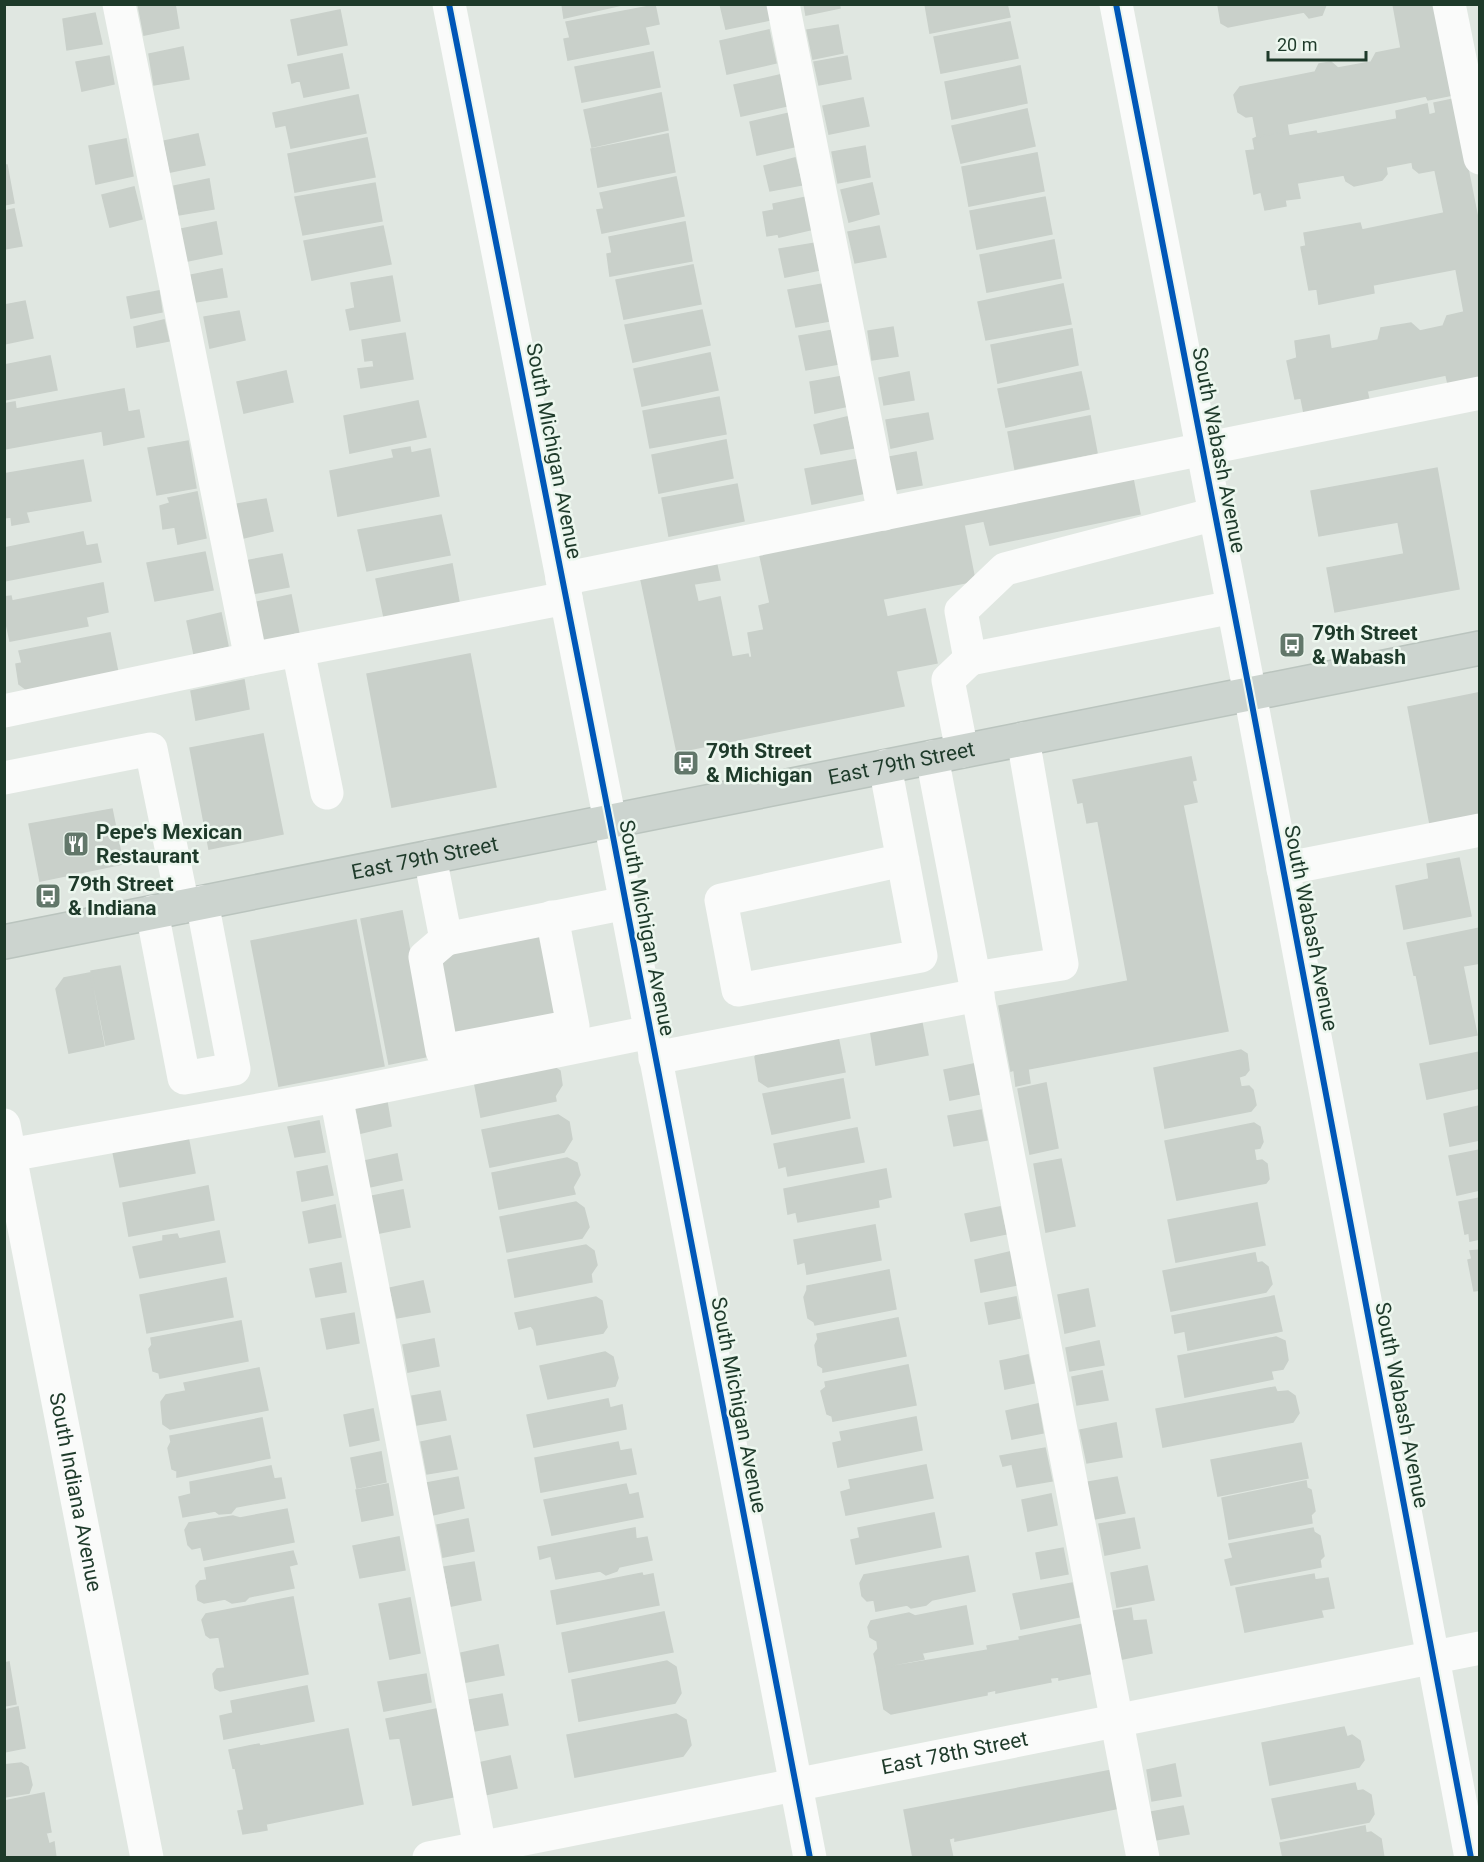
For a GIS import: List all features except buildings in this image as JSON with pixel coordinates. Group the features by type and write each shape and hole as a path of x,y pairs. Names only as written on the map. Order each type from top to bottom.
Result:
{"main road":[{"name":"East 79th Street","path":"4,942 1479,648"}],"street":[{"path":"119,4 251,659"},
{"name":"South Michigan Avenue","path":"449,4 626,903 810,1857"},
{"path":"783,4 884,514"},
{"name":"South Wabash Avenue","path":"1116,4 1472,1857"},
{"path":"1449,4 1479,158"},
{"path":"4,711 298,650 884,514 1479,393"},
{"path":"970,658 961,611 1005,569 1215,514"},
{"path":"1143,1857 977,986 947,754 948,680 970,658 1233,607"},
{"path":"298,650 327,793"},
{"path":"6,1145 336,1096 444,1062 575,1037 653,1045 977,986 1062,964 1023,739"},
{"path":"4,778 151,749 179,907"},
{"path":"885,766 903,860 921,956 738,990 721,900 903,860"},
{"path":"1283,869 1479,830"},
{"path":"430,857 446,939"},
{"path":"444,1062 425,957 446,939 626,903"},
{"path":"552,917 575,1037"},
{"path":"336,1096 481,1852"},
{"name":"South Indiana Avenue","path":"6,1145 147,1857"},
{"name":"East 78th Street","path":"429,1857 481,1852 796,1784 1479,1648"}],"cycle path":[{"path":"449,4 610,821 810,1858"},
{"path":"1116,4 1250,694 1471,1858"}],"place":[{"name":"79th Street & Wabash","path":"1292,645"},
{"name":"79th Street & Michigan","path":"686,763"},
{"name":"Pepe's Mexican Restaurant","path":"76,844"},
{"name":"79th Street & Indiana","path":"48,896"}]}
